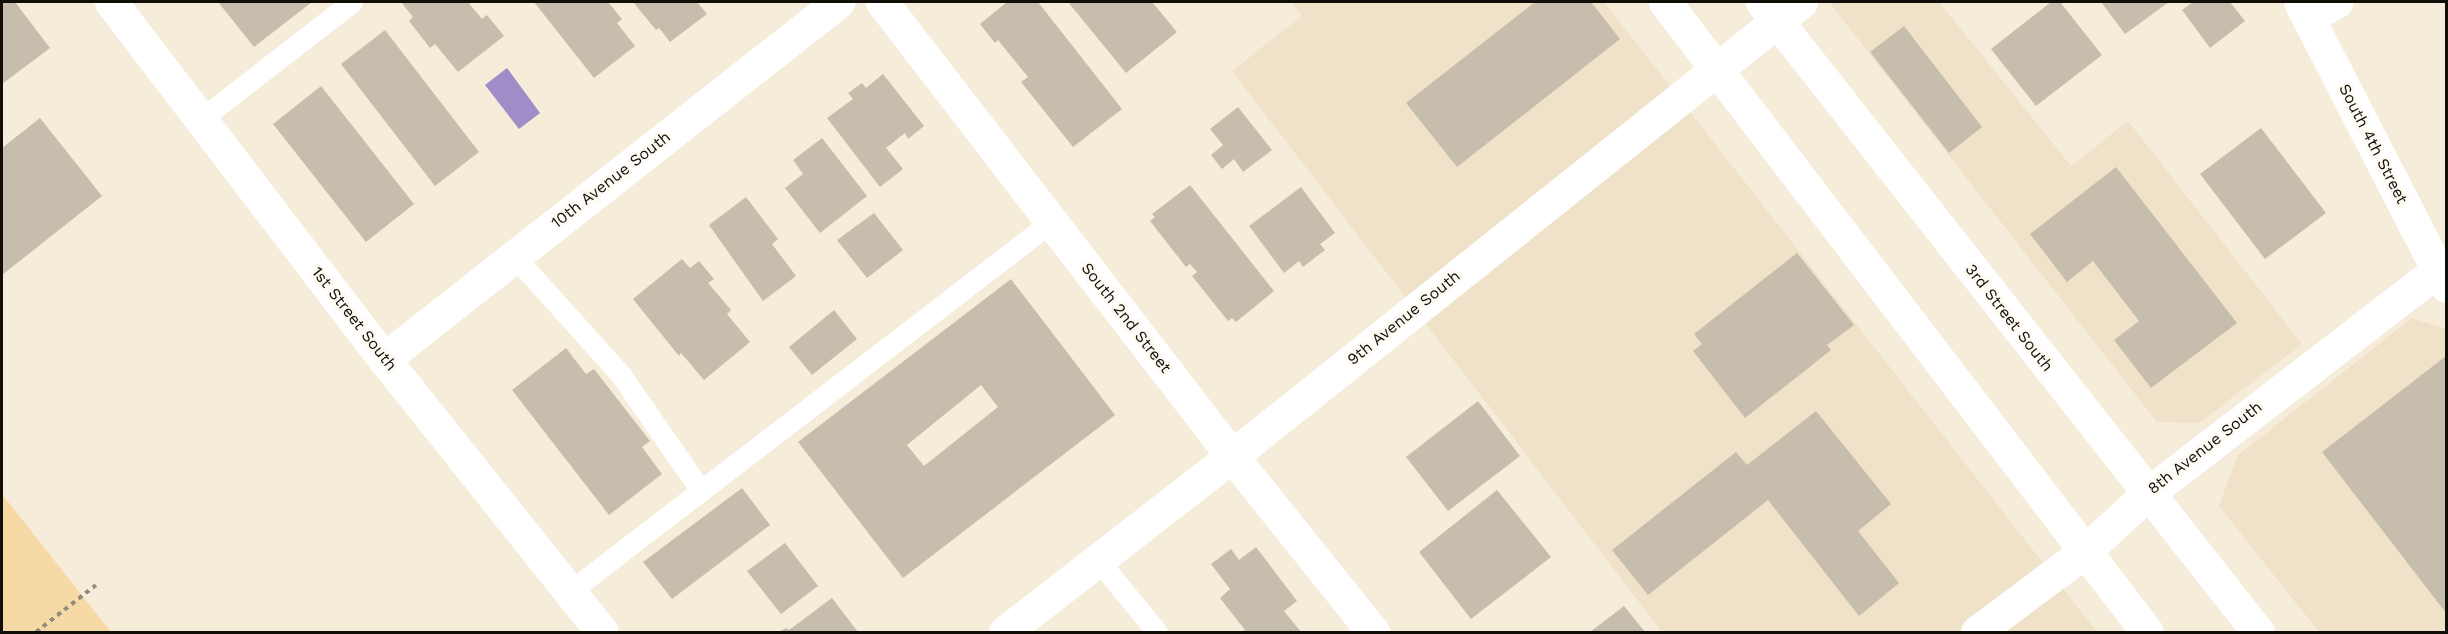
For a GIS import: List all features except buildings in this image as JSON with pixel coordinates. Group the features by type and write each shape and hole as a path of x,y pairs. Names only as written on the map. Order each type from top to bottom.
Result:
{"street":[{"name":"1st Street South","path":"111,2 384,358 602,633"},
{"name":"10th Avenue South","path":"384,358 838,2"},
{"name":"South 2nd Street","path":"882,2 1232,456 1373,633"},
{"path":"1665,2 2147,633"},
{"name":"South 4th Street","path":"2315,7 2442,278"},
{"name":"9th Avenue South","path":"1005,633 1232,456 1716,68 1780,8"},
{"name":"3rd Street South","path":"1780,8 2147,494 2258,633"},
{"name":"8th Avenue South","path":"1977,633 2084,552 2147,494 2442,278"}],"lane":[{"path":"201,119 352,2"},
{"path":"569,592 1051,222"},
{"path":"514,256 621,375 701,491"},
{"path":"1098,560 1157,633"}],"path":[{"path":"36,633 96,585"}],"shaded area":[{"path":"1291,2 1604,2 2097,632 1662,632 1232,71 1302,16"},
{"path":"1829,2 1939,2 2071,166 2128,121 2302,344 2199,423 2157,422"},
{"path":"507,68 540,113 519,129 485,85"},
{"path":"2412,318 2446,329 2446,632 2319,632 2219,506 2237,456"},
{"path":"2,494 43,546 111,632 2,632"}]}
